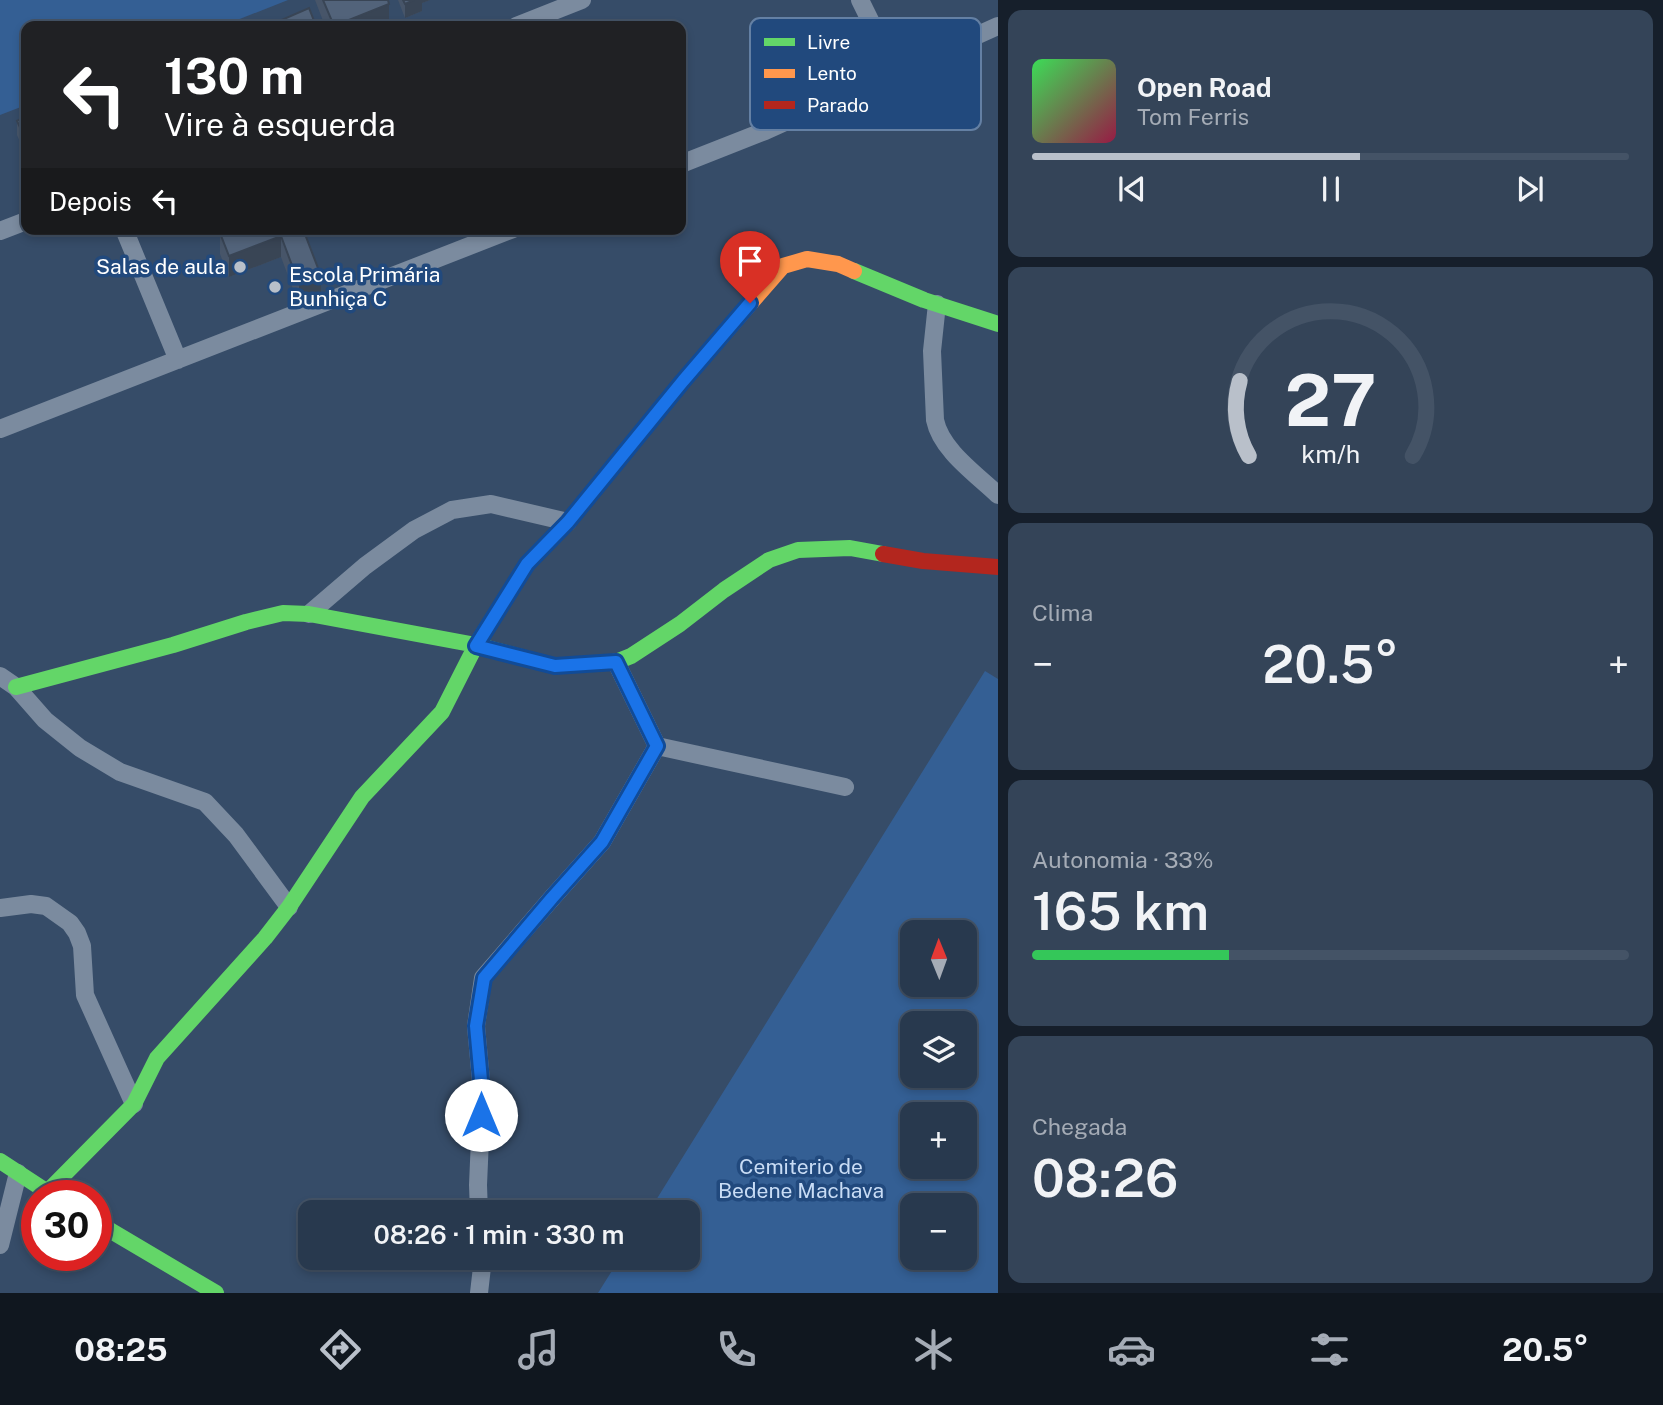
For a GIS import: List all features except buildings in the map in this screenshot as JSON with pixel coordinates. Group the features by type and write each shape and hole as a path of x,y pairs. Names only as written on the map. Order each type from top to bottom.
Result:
{"street":[{"path":"529,21 582,0"},
{"path":"860,0 869,18"},
{"path":"981,34 998,26"},
{"path":"686,162 767,130"},
{"path":"0,231 21,223"},
{"path":"126,235 178,360"},
{"path":"0,429 498,235"},
{"path":"62,1180 134,1104 157,1058 265,938 289,907 362,797 442,712 476,646 527,564 568,522 683,381 783,266 807,259 838,264 937,304 998,324"},
{"path":"937,304 932,351 937,431 946,446 998,495"},
{"path":"309,614 365,566 414,530 452,510 491,505 568,522"},
{"path":"16,687 283,613 309,614 476,646 555,666 616,662 632,656 769,560 798,550 850,548 923,561 998,567"},
{"path":"616,662 657,746"},
{"path":"0,676 16,687 45,720 79,748 120,772 205,802 236,835 289,907"},
{"path":"657,746 845,787"},
{"path":"479,1200 482,1091 476,1026 484,978 602,842 657,746"},
{"path":"0,908 31,904 46,906 70,923 77,933 82,946 85,995 134,1104"},
{"path":"0,1161 28,1180"},
{"path":"0,1245 18,1173"},
{"path":"112,1231 216,1293"},
{"path":"479,1293 482,1270"}],"green space":[{"path":"0,0 288,0 235,21 21,21 21,107 0,115"},
{"name":"Cemiterio de Bedene Machava","path":"985,671 998,679 998,1293 598,1293 612,1270 700,1270 700,1200 656,1200"}],"traffic: fast":[{"path":"854,271 924,300 998,324"},
{"path":"59,1180 134,1104 157,1058 265,938 289,907 362,797 442,712 476,645 527,564 568,522 625,452"},
{"path":"16,687 283,613 309,614 476,645 555,666 616,662 631,656 680,624 769,560 798,550 850,548 883,554"},
{"path":"0,1161 29,1180"},
{"path":"112,1231 216,1293"}],"traffic: slow":[{"path":"625,452 783,266 807,259 838,264 854,271"}],"traffic: jam":[{"path":"883,554 923,561 998,567"}],"place":[{"name":"Salas de aula","path":"240,267"},
{"name":"Escola Primária Bunhiça C","path":"275,287"}],"route":[{"path":"481,1115 482,1091 476,1026 484,978 602,842 657,746 616,662 555,666 476,646 527,564 568,522 750,303"}]}
